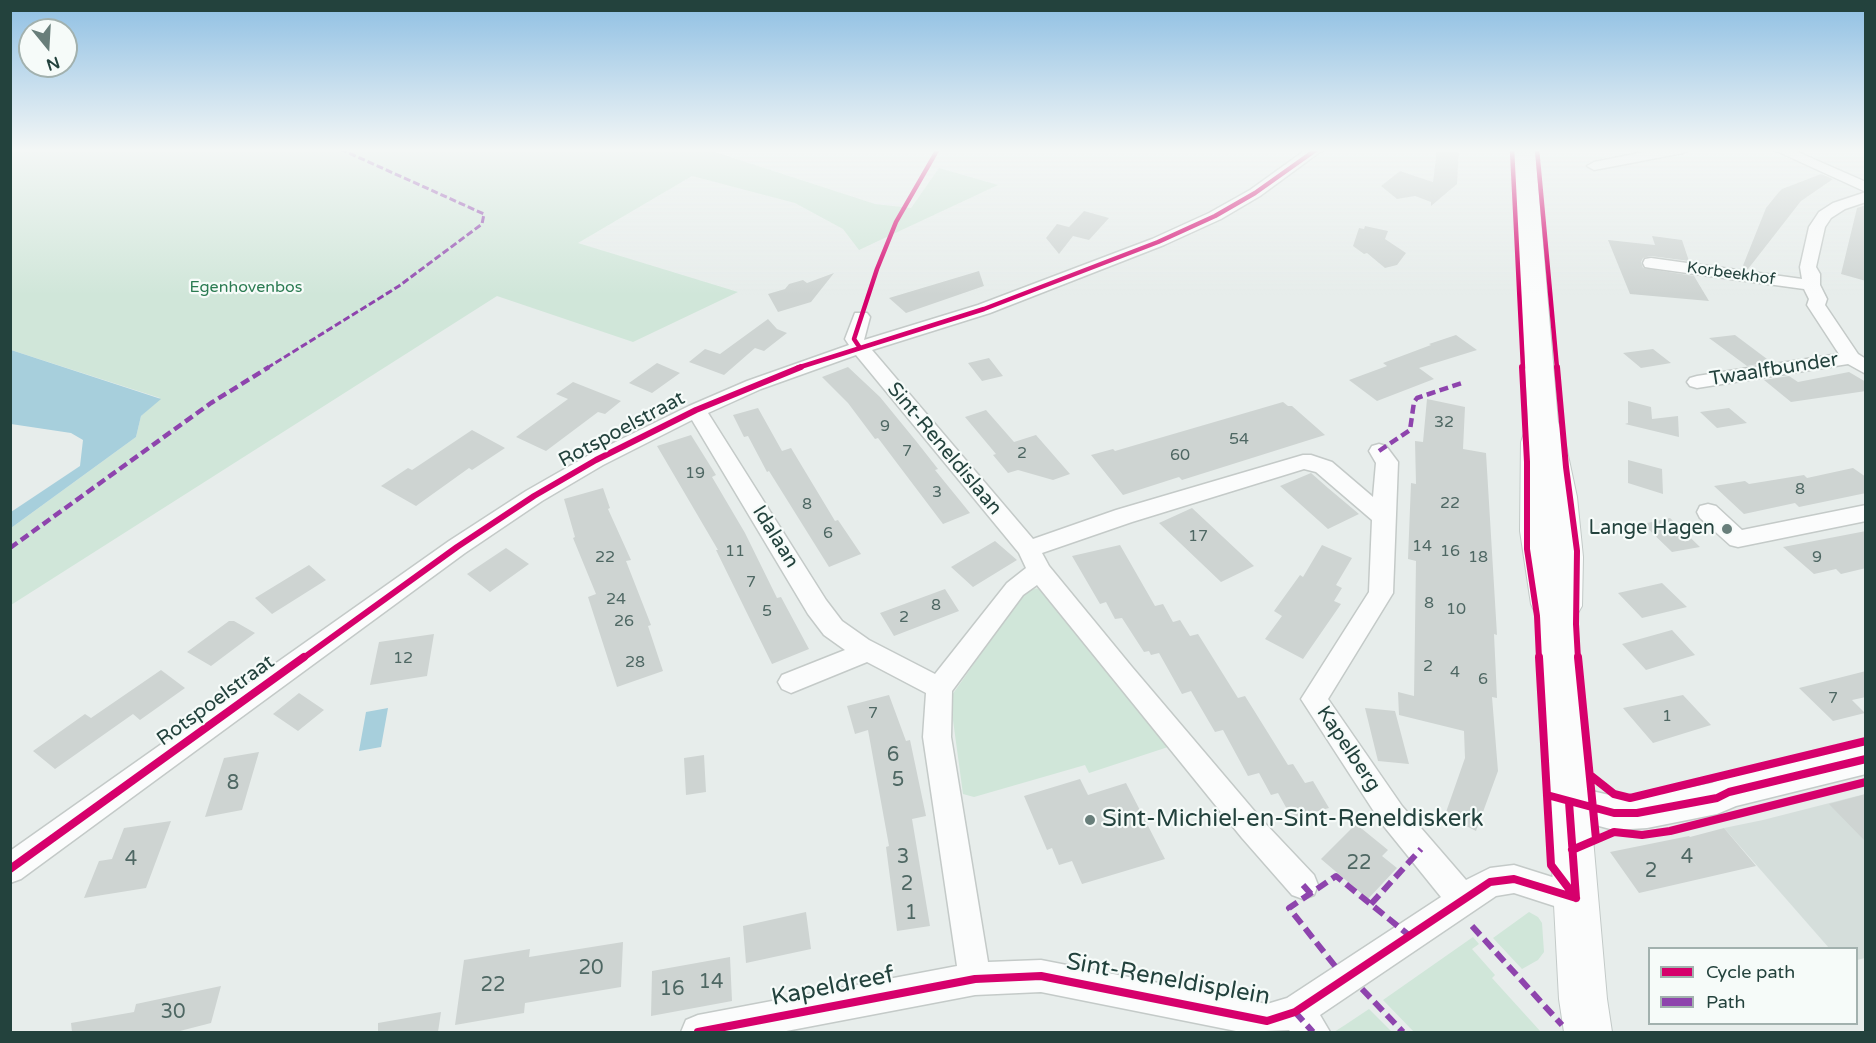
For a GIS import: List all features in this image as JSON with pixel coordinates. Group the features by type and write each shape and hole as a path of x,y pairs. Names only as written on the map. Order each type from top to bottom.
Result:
{"main road":[{"path":"1527,198 1543,422 1536,442 1536,520 1539,553 1549,604 1557,622 1582,999 1588,1032"}],"street":[{"name":"Rotspoelstraat","path":"10,869 458,547 534,496 596,460 696,410 754,385 860,348 984,309 1158,242 1215,216 1247,198"},
{"path":"1858,363 1816,305 1818,299 1811,285 1811,274 1808,267 1817,227 1825,215 1839,206 1864,198"},
{"name":"Korbeekhof","path":"1651,263 1811,285"},
{"path":"860,348 854,339 861,317"},
{"name":"Sint-Reneldislaan","path":"860,348 1034,560"},
{"name":"Twaalfbunder","path":"1697,382 1858,363"},
{"name":"Idalaan","path":"696,410 817,607 833,628 910,675 939,688"},
{"name":"Kapelberg","path":"1379,451 1387,462 1381,593 1314,699 1392,815 1463,900"},
{"path":"975,979 937,737 939,688 1034,560 1124,516 1303,462 1324,466 1383,517"},
{"path":"1708,512 1738,539 1866,513"},
{"path":"1034,560 1252,829 1303,885"},
{"path":"791,682 868,651"},
{"path":"1569,802 1614,813 1647,812 1717,798 1729,792 1866,759"},
{"path":"1463,900 1490,882 1507,879 1576,898"},
{"name":"Sint-Reneldisplein","path":"975,979 1041,976 1267,1020 1304,1022 1463,900"},
{"name":"Kapeldreef","path":"698,1032 868,997 975,979"}],"shaded area":[{"path":"1865,794 1865,958 1858,960 1858,947 1828,947 1724,828"}],"green space":[{"name":"Egenhovenbos","path":"11,198 655,198 578,243 738,292 633,342 497,296 11,605 11,528 136,437 141,416 160,398 11,350"},
{"name":"Egenhovenbos","path":"775,198 856,198 875,204 911,208 918,198 971,198 859,250 843,229 795,203"},
{"path":"1046,588 1168,747 1089,773 1085,765 974,797 963,794 950,698 1026,589"},
{"path":"1529,912 1538,917 1542,923 1544,952 1538,960 1522,969 1493,938"},
{"path":"1473,937 1479,944 1472,949 1495,975 1492,978 1541,1032 1414,1032 1383,1000"},
{"path":"1369,1009 1392,1032 1334,1032 1345,1025"}],"water":[{"path":"11,350 161,399 141,416 136,437 11,528 11,512 80,466 83,440 71,433 11,424"},
{"path":"388,708 381,747 359,751 366,712"}],"building":[{"path":"1419,198 1441,198 1431,206 1431,202"},
{"path":"1774,198 1806,198 1748,269 1742,268 1766,208"},
{"path":"1866,205 1866,281 1841,274 1857,208"},
{"path":"1084,211 1109,218 1089,240 1073,236 1059,254 1046,238 1057,224 1069,227"},
{"path":"1365,226 1388,231 1385,239 1406,253 1397,265 1385,268 1367,253 1364,254 1353,246 1359,228 1364,229"},
{"path":"1652,236 1682,240 1689,261 1651,256 1643,258 1641,262 1643,268 1694,276 1709,301 1630,294 1608,240 1655,245"},
{"path":"979,271 984,286 906,313 889,298"},
{"path":"834,273 811,302 778,312 768,294 785,289 789,284 803,280 807,283"},
{"path":"768,319 777,329 787,333 764,351 755,348 724,375 689,362 705,349 720,354"},
{"path":"1456,335 1477,350 1419,368 1434,379 1377,401 1349,380 1387,366 1383,363"},
{"path":"1735,335 1771,362 1747,366 1709,338"},
{"path":"1653,349 1671,363 1641,368 1623,353"},
{"path":"989,358 1003,376 982,381 968,363"},
{"path":"657,363 680,373 652,393 629,383"},
{"path":"848,367 880,397 970,513 943,524 878,438 875,439 848,403 822,377"},
{"path":"1849,372 1866,382 1866,391 1791,402 1764,380 1789,376 1798,382"},
{"path":"573,382 621,401 605,414 598,412 546,451 516,437 568,399 556,394"},
{"path":"1427,399 1465,407 1463,449 1486,453 1497,635 1494,634 1497,698 1492,697 1498,771 1476,831 1445,815 1465,758 1464,731 1399,715 1398,692 1414,696 1416,561 1408,559 1411,483 1416,484 1415,441 1423,442"},
{"path":"1628,401 1651,407 1652,419 1678,416 1679,437 1625,424 1628,423"},
{"path":"1283,402 1292,406 1325,435 1182,480 1179,477 1123,495 1091,455 1113,449 1115,451"},
{"path":"758,408 782,451 791,448 835,521 838,520 861,554 829,567 769,471 767,472 748,436 744,437 733,415"},
{"path":"1729,408 1747,423 1717,428 1700,412"},
{"path":"986,410 1014,442 1036,435 1070,474 1053,480 1018,470 1008,473 993,455 996,454 965,417"},
{"path":"472,430 505,448 472,470 469,468 416,506 381,486 408,468 412,470"},
{"path":"691,435 716,475 712,477 745,533 777,598 781,597 809,649 772,664 716,550 718,550 657,446"},
{"path":"1628,460 1662,469 1663,494 1628,483"},
{"path":"1853,468 1866,477 1866,493 1799,507 1795,503 1744,514 1714,486 1745,481 1749,484 1804,475 1807,478"},
{"path":"1311,473 1359,514 1328,529 1280,486"},
{"path":"603,488 610,508 608,509 631,560 626,561 651,625 648,626 663,671 617,687 588,597 596,594 573,538 575,537 564,499"},
{"path":"1192,508 1254,566 1221,582 1159,523"},
{"path":"1670,518 1700,547 1672,552 1643,524"},
{"path":"1866,531 1866,568 1841,574 1836,569 1814,574 1783,547"},
{"path":"995,541 1017,560 973,587 951,567"},
{"path":"1120,545 1155,606 1163,604 1173,622 1180,620 1190,636 1198,634 1238,698 1245,696 1288,765 1293,764 1305,783 1313,781 1329,808 1292,818 1278,793 1271,795 1259,773 1248,776 1223,730 1215,732 1191,691 1182,694 1159,653 1151,655 1149,651 1144,652 1122,618 1115,619 1106,602 1100,604 1072,556"},
{"path":"1322,545 1352,558 1336,585 1342,588 1334,601 1341,604 1303,659 1265,639 1282,616 1274,611 1300,575 1303,577"},
{"path":"506,548 529,564 490,592 467,574"},
{"path":"309,565 326,580 272,614 255,598"},
{"path":"1662,583 1687,607 1642,618 1618,593"},
{"path":"945,589 959,611 894,636 880,613"},
{"path":"229,621 234,621 255,633 211,666 187,652"},
{"path":"1672,630 1695,655 1646,670 1622,644"},
{"path":"434,634 427,676 370,685 379,642"},
{"path":"161,670 185,688 140,720 133,714 55,769 33,751 85,714 91,718"},
{"path":"1866,671 1866,697 1852,700 1865,713 1833,721 1799,688"},
{"path":"299,693 324,710 298,731 273,714"},
{"path":"889,695 906,741 910,740 926,816 912,819 930,926 897,931 886,847 889,846 868,730 855,734 847,706"},
{"path":"1683,695 1711,725 1653,743 1623,708"},
{"path":"1365,708 1395,711 1409,764 1378,761"},
{"path":"259,752 242,810 205,817 224,758"},
{"path":"704,755 706,792 686,795 684,758"},
{"name":"Sint-Michiel-en-Sint-Reneldiskerk","path":"1080,779 1088,795 1126,783 1165,859 1082,884 1072,861 1059,865 1052,848 1047,850 1024,796"},
{"path":"1866,794 1866,842 1829,804"},
{"path":"171,821 146,888 84,898 99,861 112,859 124,828"},
{"path":"1356,824 1388,850 1382,856 1397,868 1368,899 1321,859"},
{"path":"1724,828 1756,866 1639,893 1610,852 1690,837"},
{"path":"806,912 811,949 746,963 743,926"},
{"path":"623,942 621,987 525,1003 524,1013 455,1025 464,960 530,949 529,957"},
{"path":"730,957 732,1001 651,1016 652,971"},
{"path":"221,986 211,1023 176,1032 72,1032 71,1023 134,1012 136,1004"},
{"path":"441,1012 438,1032 378,1032 378,1023"}],"marked path":[{"path":"10,548 211,403 399,286 482,224 484,214 448,198"},
{"path":"1379,451 1410,430 1414,402 1417,398 1465,382"},
{"path":"1371,904 1421,849"},
{"path":"1335,966 1289,908 1336,876 1410,936"},
{"path":"1303,885 1311,894"},
{"path":"1472,926 1562,1025"},
{"path":"1362,989 1403,1032"},
{"path":"1295,1012 1313,1032"}],"cycle path":[{"path":"860,348 854,339 877,269 896,222 911,198"},
{"path":"10,869 457,547 534,496 596,460 696,410 754,385 819,360 984,309 1158,242 1215,216 1247,198"},
{"path":"1514,198 1527,462 1527,549 1537,616 1549,851 1551,865 1576,898"},
{"path":"1541,198 1566,467 1577,551 1576,624 1581,701 1596,839"},
{"path":"1590,775 1614,794 1630,798 1866,741"},
{"path":"1547,795 1614,813 1637,813 1717,798 1729,792 1866,759"},
{"path":"1572,850 1614,832 1642,835 1670,831 1866,782"},
{"path":"1569,802 1576,898"},
{"path":"698,1032 975,979 1041,976 1267,1021 1295,1012 1490,882 1514,879 1576,898"}],"place":[{"name":"Lange Hagen","path":"1727,529"},
{"name":"Sint-Michiel-en-Sint-Reneldiskerk","path":"1090,820"}]}
